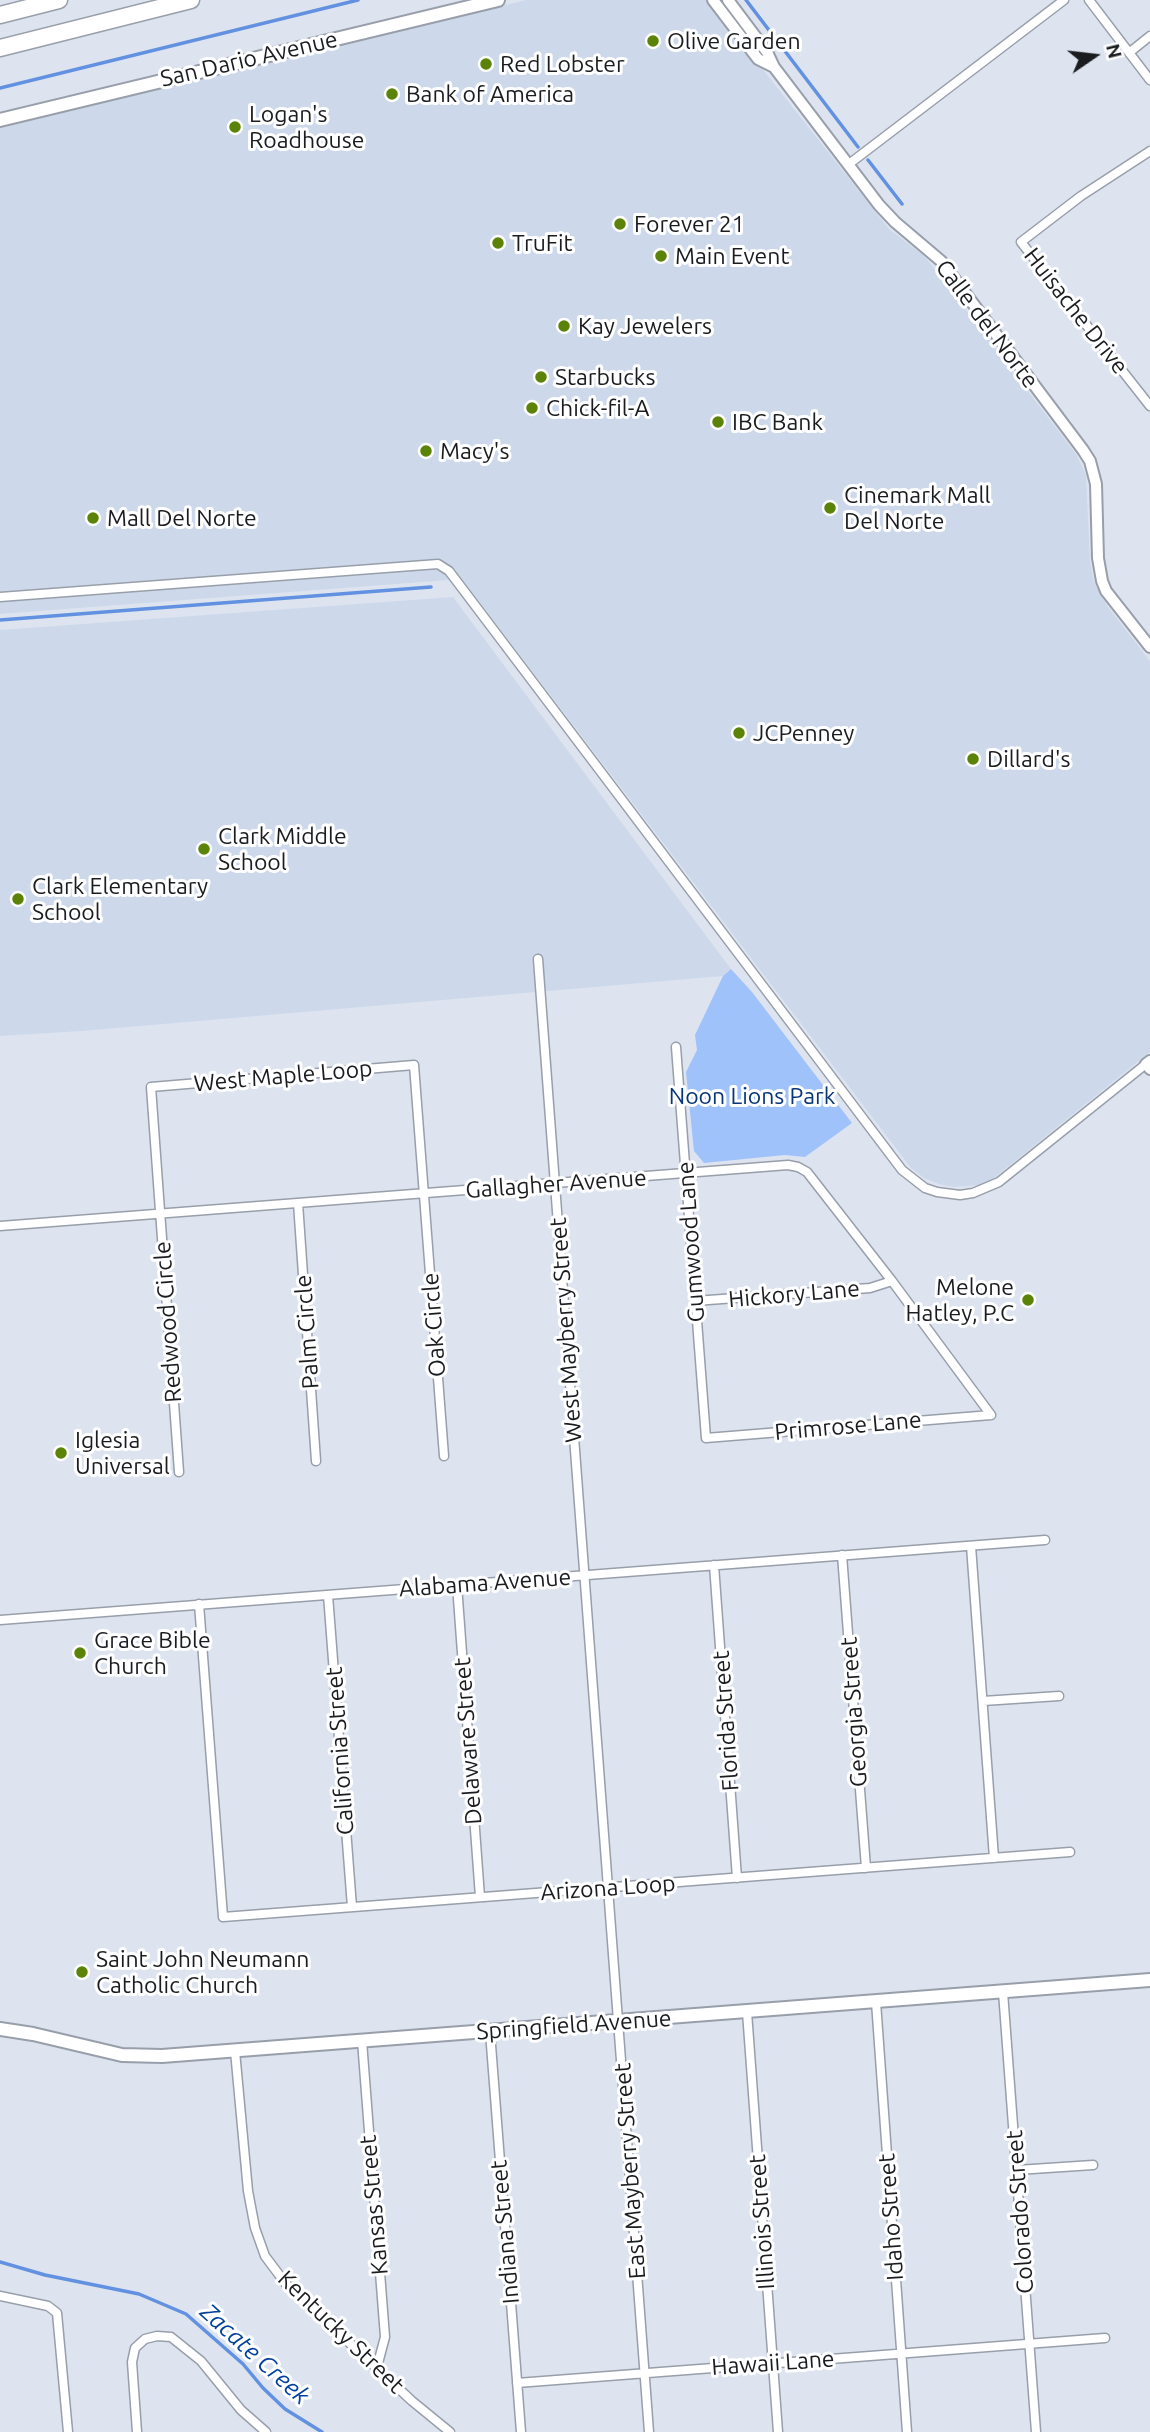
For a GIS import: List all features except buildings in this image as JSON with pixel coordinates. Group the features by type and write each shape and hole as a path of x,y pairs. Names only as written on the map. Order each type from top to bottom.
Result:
{"highway":[{"path":"0,15 59,0"},
{"path":"0,48 191,0"}],"main road":[{"name":"San Dario Avenue","path":"0,120 498,0"},
{"name":"Springfield Avenue","path":"0,2029 33,2034 122,2056 162,2056 1150,1980"}],"street":[{"path":"713,0 758,59 774,67"},
{"name":"Calle del Norte","path":"728,0 767,52 774,67 879,205 941,261 1083,450 1090,461 1096,484 1099,569 1102,581 1150,648"},
{"path":"849,164 1064,0"},
{"path":"1089,0 1150,80"},
{"path":"1130,52 1150,36"},
{"name":"Huisache Drive","path":"1150,150 1081,196 1021,242 1150,406"},
{"path":"0,597 438,564 449,571 902,1170 925,1188 960,1195 973,1193 999,1182 1149,1065"},
{"name":"West Mayberry Street","path":"538,959 585,1575"},
{"name":"Gumwood Lane","path":"676,1047 706,1438"},
{"name":"West Maple Loop","path":"161,1214 151,1087 414,1065 425,1194"},
{"name":"Gallagher Avenue","path":"0,1226 798,1167 807,1172 892,1281 991,1415"},
{"name":"Oak Circle","path":"425,1194 444,1456"},
{"name":"Palm Circle","path":"298,1203 316,1461"},
{"name":"Redwood Circle","path":"161,1214 179,1472"},
{"name":"Hickory Lane","path":"695,1301 870,1288 892,1281"},
{"name":"Primrose Lane","path":"706,1438 991,1415"},
{"name":"Alabama Avenue","path":"0,1620 1045,1540"},
{"path":"971,1546 994,1858"},
{"name":"Georgia Street","path":"842,1555 866,1868"},
{"name":"Florida Street","path":"714,1565 737,1878"},
{"name":"East Mayberry Street","path":"585,1575 649,2432"},
{"name":"Delaware Street","path":"457,1585 480,1897"},
{"name":"California Street","path":"328,1595 352,1907"},
{"name":"Arizona Loop","path":"200,1604 223,1917 1070,1852"},
{"path":"983,1701 1059,1696"},
{"name":"Colorado Street","path":"1003,1992 1036,2432"},
{"name":"Idaho Street","path":"876,2002 907,2432"},
{"name":"Illinois Street","path":"747,2012 778,2432"},
{"name":"Indiana Street","path":"489,2032 522,2432"},
{"name":"Kansas Street","path":"362,2041 385,2337 377,2367"},
{"name":"Kentucky Street","path":"235,2051 248,2191 255,2228 265,2256 286,2284 450,2432"},
{"path":"1017,2170 1093,2165"},
{"path":"0,2296 48,2306 57,2313 68,2432"},
{"path":"137,2432 132,2362 135,2348 145,2339 157,2336 171,2337 201,2361 242,2410 266,2432"},
{"name":"Hawaii Lane","path":"517,2383 1105,2338"}],"shaded area":[{"path":"526,0 708,0 889,229 930,263 1076,454 1086,475 1090,561 1094,582 1108,607 1150,661 1150,1052 994,1178 979,1185 954,1187 939,1184 924,1178 911,1168 462,579 0,614 0,128"},
{"path":"453,597 731,969 723,976 0,1036 0,630"}],"green space":[{"name":"Noon Lions Park","path":"731,969 752,992 852,1123 805,1157 785,1155 704,1163 694,1151 686,1072 697,1050 695,1035 723,976"}],"waterway":[{"path":"0,88 358,0"},
{"path":"746,0 858,147"},
{"path":"868,160 902,204"},
{"path":"0,620 431,587"},
{"name":"Zacate Creek","path":"0,2262 45,2275 139,2294 186,2314 243,2364 285,2409 322,2432"}],"place":[{"name":"Olive Garden","path":"653,41"},
{"name":"Red Lobster","path":"486,64"},
{"name":"Bank of America","path":"392,94"},
{"name":"Logan's Roadhouse","path":"235,127"},
{"name":"Forever 21","path":"620,224"},
{"name":"TruFit","path":"498,243"},
{"name":"Main Event","path":"661,256"},
{"name":"Kay Jewelers","path":"564,326"},
{"name":"Starbucks","path":"541,377"},
{"name":"Chick-fil-A","path":"532,408"},
{"name":"IBC Bank","path":"718,422"},
{"name":"Macy's","path":"426,451"},
{"name":"Cinemark Mall Del Norte","path":"830,508"},
{"name":"Mall Del Norte","path":"93,518"},
{"name":"JCPenney","path":"739,733"},
{"name":"Dillard's","path":"973,759"},
{"name":"Clark Middle School","path":"204,849"},
{"name":"Clark Elementary School","path":"18,899"},
{"name":"Melone Hatley, P.C","path":"1028,1300"},
{"name":"Iglesia Universal","path":"61,1453"},
{"name":"Grace Bible Church","path":"80,1653"},
{"name":"Saint John Neumann Catholic Church","path":"82,1972"}]}
